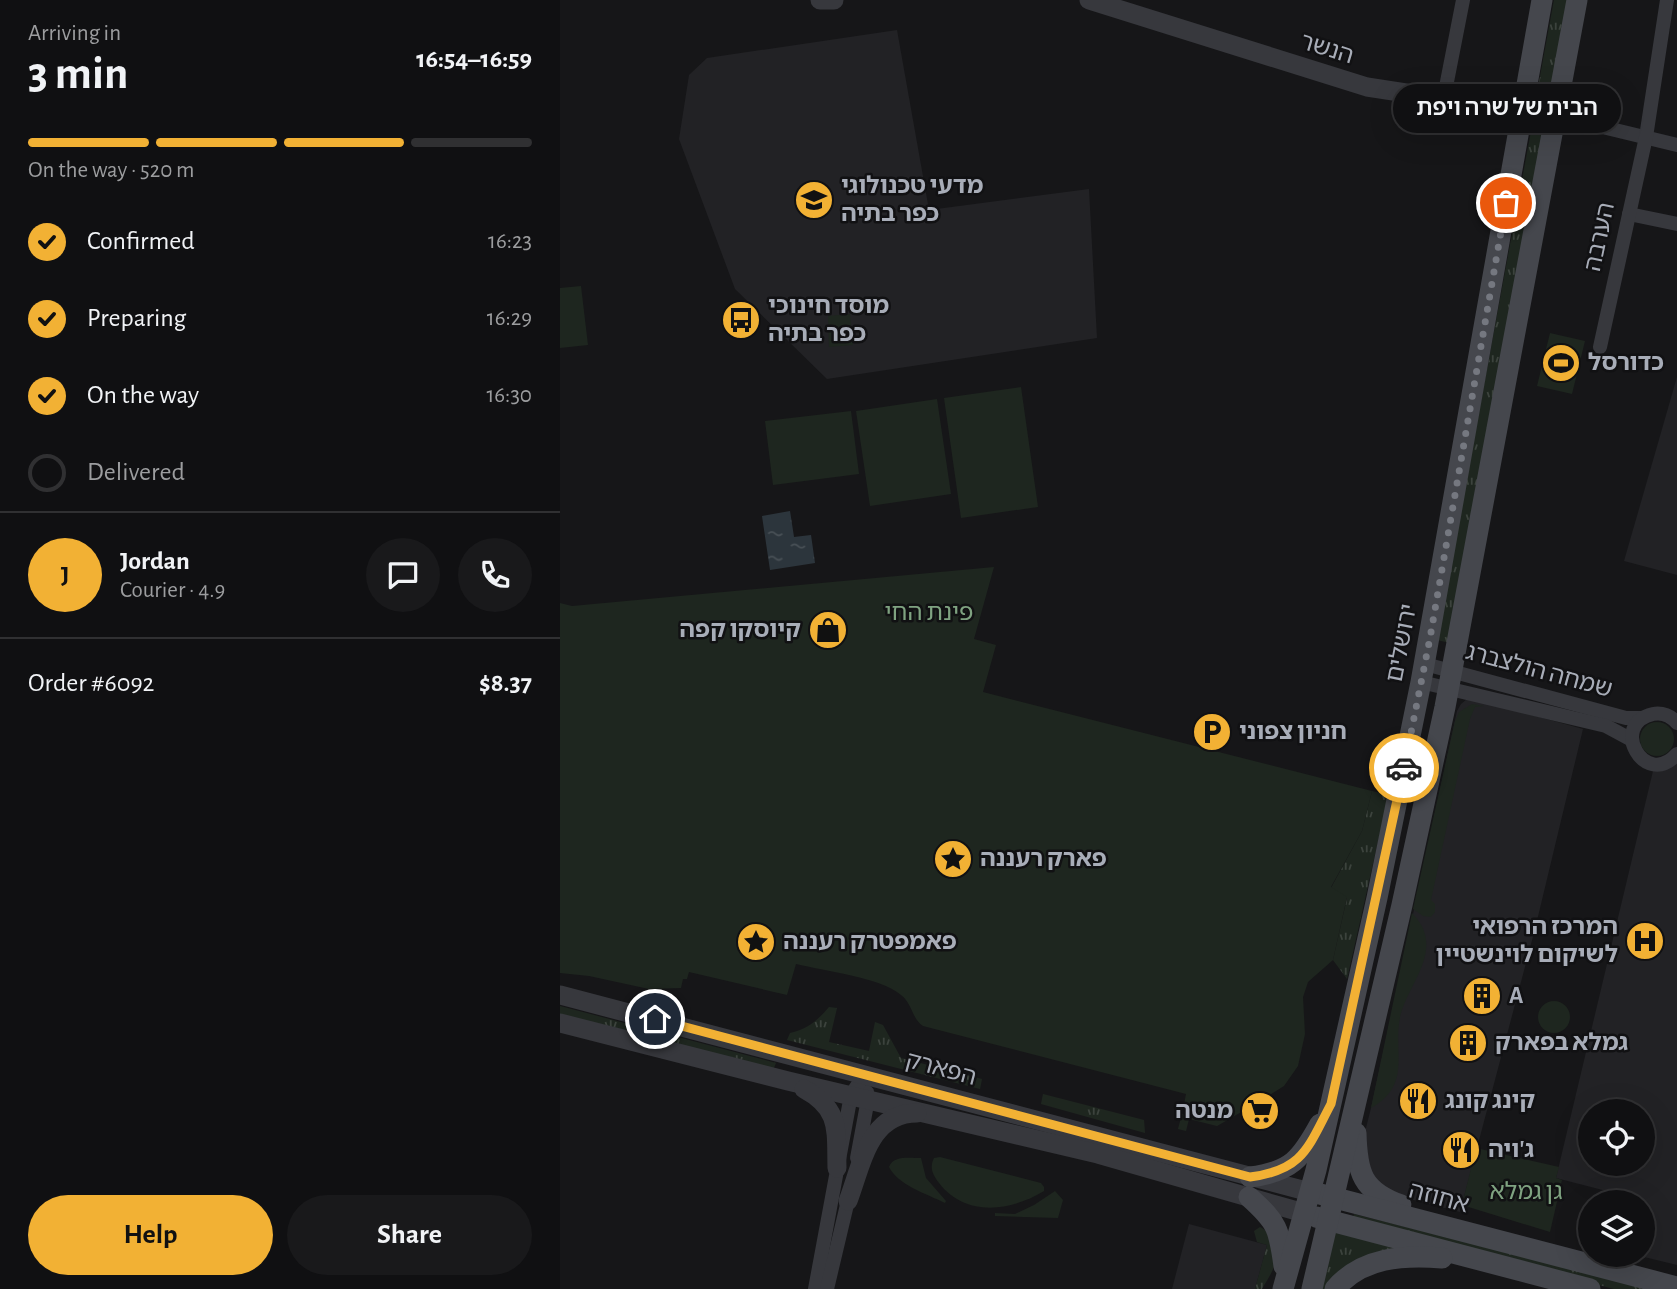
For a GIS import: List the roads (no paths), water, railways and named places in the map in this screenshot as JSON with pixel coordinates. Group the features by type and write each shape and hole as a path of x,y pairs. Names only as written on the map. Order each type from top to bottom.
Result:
{"main road":[{"name":"ירושלים","path":"1284,1283 1331,1104 1423,673 1542,0"},
{"path":"1312,1289 1402,905 1450,679 1577,0"},
{"path":"1284,1283 1280,1233 1250,1187 1292,1165 1311,1142 1331,1104"},
{"path":"1355,1107 1357,1158 1360,1171 1371,1190 1390,1201 1512,1244"},
{"name":"אחוזה","path":"1310,1192 1677,1287"},
{"name":"אחוזה","path":"1304,1213 1590,1289"},
{"path":"1335,1289 1351,1274 1371,1263 1401,1258 1422,1256 1454,1259 1516,1269"}],"street":[{"path":"820,0 834,0"},
{"name":"הנשר","path":"1089,0 1367,87 1557,116"},
{"path":"1444,97 1463,0"},
{"name":"הערבה","path":"1600,347 1646,137 1667,0"},
{"path":"1557,116 1677,145"},
{"path":"1629,214 1677,224"},
{"name":"שמחה הולצברג","path":"1423,673 1626,718 1642,718 1658,713 1667,715 1677,723"},
{"name":"שמחה הולצברג","path":"1450,679 1606,726 1632,740 1637,754 1650,763 1665,763 1677,754"},
{"path":"1632,740 1636,725 1642,718"},
{"name":"הפארק","path":"560,995 865,1074 1250,1187 1304,1213"},
{"name":"הפארק","path":"560,1023 788,1081 1098,1154 1250,1187 1310,1192"},
{"path":"827,1289 848,1201 865,1074"},
{"path":"788,1081 811,1093 831,1109 835,1118 837,1168"},
{"path":"815,1289 837,1168 860,1097"},
{"path":"848,1201 876,1131 888,1119 899,1115 929,1113"}],"water":[{"path":"790,511 794,537 811,535 815,563 770,570 762,516"}],"place":[{"name":"מדעי טכנולוגי כפר בתיה","path":"814,200"},
{"name":"הבית של שרה ויפת","path":"1506,203"},
{"name":"מוסד חינוכי כפר בתיה","path":"741,320"},
{"name":"כדורסל","path":"1561,363"},
{"name":"קיוסקו קפה","path":"828,630"},
{"name":"חניון צפוני","path":"1212,732"},
{"name":"פארק רעננה","path":"953,859"},
{"name":"המרכז הרפואי לשיקום לוינשטיין","path":"1645,941"},
{"name":"פאמפטרק רעננה","path":"756,942"},
{"name":"A","path":"1482,996"},
{"name":"גמלא בפארק","path":"1468,1043"},
{"name":"קינג קונג","path":"1418,1101"},
{"name":"מנטה","path":"1260,1111"},
{"name":"ג'ויה","path":"1461,1150"}],"park label":[{"name":"פינת החי","path":"929,613"},
{"name":"גן גמלא","path":"1526,1192"}]}
